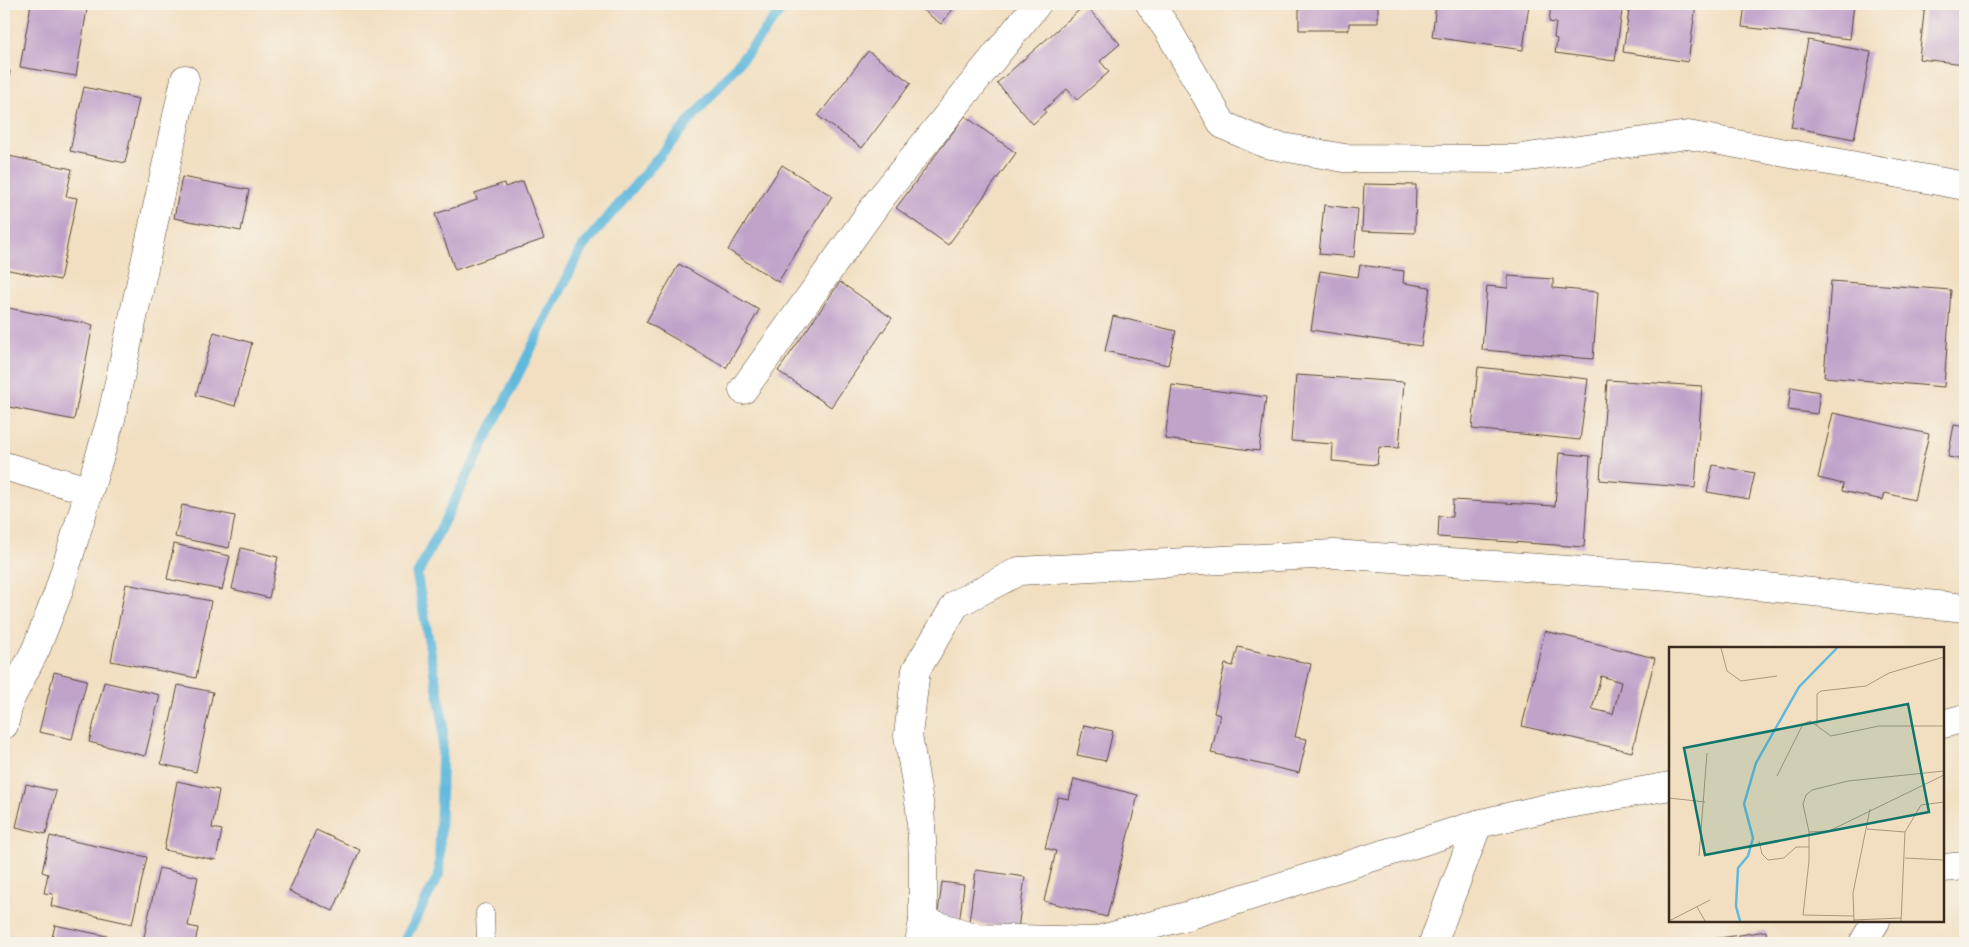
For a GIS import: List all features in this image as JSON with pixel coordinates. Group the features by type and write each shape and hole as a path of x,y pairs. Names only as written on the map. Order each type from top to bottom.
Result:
{"street":[{"path":"743,390 880,199 1037,4"},
{"path":"1150,4 1170,17 1223,125 1266,144 1344,158 1513,159 1688,135 1965,186"},
{"path":"4,725 10,700 36,650 58,593 110,419 185,78"},
{"path":"4,466 88,490"},
{"path":"1669,786 1547,808 1478,824 1190,915 1094,941 978,938 921,932 923,857 920,808 908,735 916,670 956,604 1019,571 1333,554 1670,577 1965,608"},
{"path":"1944,724 1965,718"},
{"path":"1433,943 1478,824"},
{"path":"1944,868 1965,866"},
{"path":"1863,943 1875,922"}],"lane":[{"path":"485,913 486,943"}],"building":[{"path":"31,4 58,4 87,9 76,76 20,67"},
{"path":"915,4 957,4 941,24"},
{"path":"1299,4 1378,4 1378,23 1349,23 1349,30 1299,30"},
{"path":"1436,4 1529,4 1523,50 1432,37"},
{"path":"1551,4 1623,4 1615,61 1555,53 1557,39 1554,38 1556,23 1549,22"},
{"path":"1630,4 1696,4 1688,62 1623,52"},
{"path":"1745,4 1854,4 1850,39 1742,27"},
{"path":"1925,4 1965,4 1965,64 1919,59"},
{"path":"1085,5 1120,44 1100,61 1109,72 1077,100 1067,89 1044,110 1046,112 1033,124 997,83"},
{"path":"1808,40 1871,52 1854,139 1791,127"},
{"path":"868,51 911,83 862,148 818,116"},
{"path":"4,70 10,71 5,98 4,98"},
{"path":"84,87 139,99 125,163 70,151"},
{"path":"965,116 1016,153 948,245 896,208"},
{"path":"4,155 72,169 66,196 77,198 60,280 4,269"},
{"path":"782,165 832,196 778,282 728,250"},
{"path":"182,177 249,190 241,231 174,218"},
{"path":"523,181 544,239 455,270 435,214 477,200 475,193 504,183 505,187"},
{"path":"1364,184 1416,185 1415,233 1362,231"},
{"path":"1324,205 1358,209 1354,257 1319,254"},
{"path":"679,264 759,310 726,368 646,322"},
{"path":"1360,265 1404,271 1403,283 1430,287 1421,346 1311,330 1320,271 1358,277"},
{"path":"1508,276 1553,279 1553,288 1598,292 1593,359 1482,350 1487,286 1508,288"},
{"path":"1831,281 1951,290 1944,387 1824,377"},
{"path":"840,282 892,318 831,407 778,371"},
{"path":"4,307 93,325 74,420 4,406"},
{"path":"1113,316 1176,331 1168,365 1105,351"},
{"path":"214,332 252,343 235,406 196,395"},
{"path":"1478,367 1588,379 1580,440 1472,429"},
{"path":"1296,375 1404,382 1399,448 1379,447 1377,465 1332,461 1333,444 1291,441"},
{"path":"1607,380 1702,386 1695,488 1600,480"},
{"path":"1172,385 1266,397 1259,451 1165,439"},
{"path":"1791,387 1820,392 1817,414 1788,410"},
{"path":"1833,413 1929,434 1914,500 1885,493 1883,500 1842,491 1843,484 1818,478"},
{"path":"1954,425 1965,427 1965,460 1948,457"},
{"path":"1559,453 1590,456 1584,547 1438,537 1439,516 1452,517 1453,500 1555,506"},
{"path":"1713,465 1755,473 1749,499 1707,492"},
{"path":"182,505 235,516 229,548 175,537"},
{"path":"174,544 230,556 222,590 167,579"},
{"path":"241,548 278,557 269,598 232,589"},
{"path":"126,584 211,601 196,678 111,661"},
{"path":"1545,631 1655,658 1632,752 1522,726","holes":["1601,676 1621,682 1613,714 1592,709"]},
{"path":"1238,647 1311,664 1295,737 1307,739 1299,773 1211,753 1220,715 1214,713 1225,664 1233,666"},
{"path":"54,672 87,680 72,739 39,732"},
{"path":"104,682 160,695 145,756 89,742"},
{"path":"178,685 213,692 196,772 161,764"},
{"path":"1084,725 1113,731 1106,761 1077,755"},
{"path":"1074,779 1138,795 1107,917 1044,901 1056,851 1045,848 1058,797 1069,799"},
{"path":"177,781 219,790 212,828 222,830 216,860 164,850"},
{"path":"26,784 56,791 46,834 16,827"},
{"path":"316,830 360,850 333,911 289,891"},
{"path":"50,836 147,857 132,924 51,906 53,894 44,893 48,874 42,872"},
{"path":"159,868 198,877 188,926 198,928 195,943 154,943 143,941"},
{"path":"976,870 1025,877 1018,929 969,922"},
{"path":"942,882 964,885 959,924 937,922"},
{"path":"55,925 134,942 134,943 51,943"},
{"path":"1766,931 1768,943 1694,943 1694,942"}],"waterway":[{"path":"403,943 439,875 443,722 417,575 582,248 753,46 786,4"}]}
